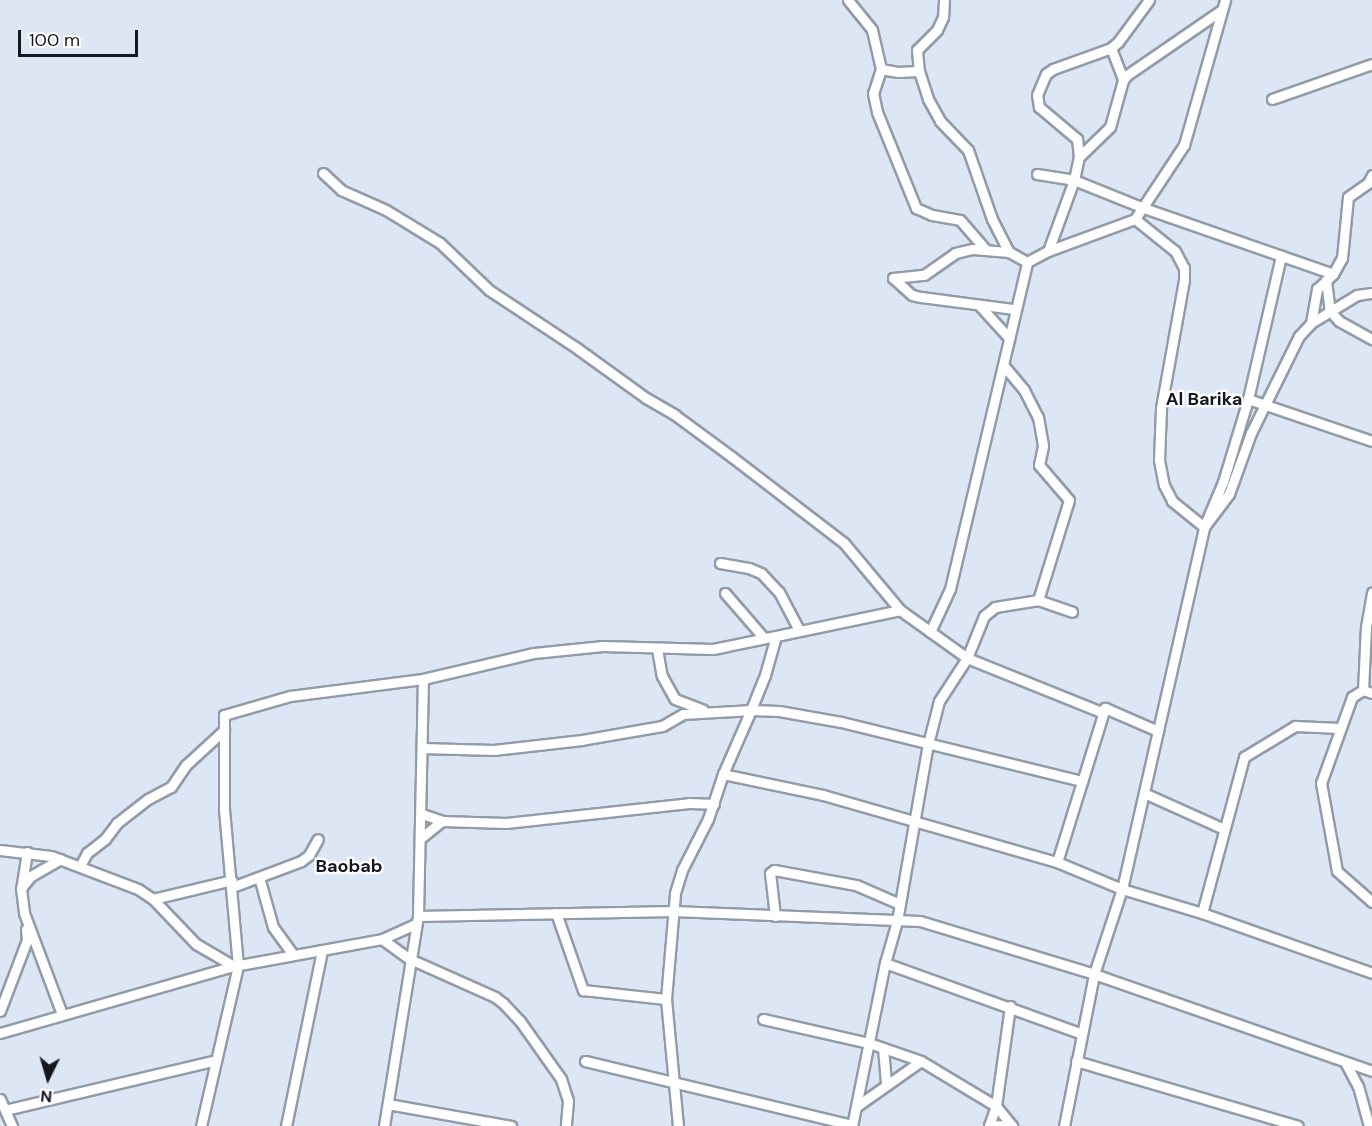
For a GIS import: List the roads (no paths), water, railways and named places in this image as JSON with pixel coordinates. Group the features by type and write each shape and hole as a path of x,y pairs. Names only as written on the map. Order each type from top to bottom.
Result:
{"street":[{"path":"848,0 873,30 881,69 873,93 876,112 916,208 966,223 985,249"},
{"path":"944,0 944,17 937,30 917,50 919,71 928,99 940,121 968,150 992,219 1009,252"},
{"path":"1048,251 1074,180 1079,158 1077,139 1039,107 1037,95 1046,74 1053,69 1111,48 1139,16 1149,0"},
{"path":"930,632 950,589 1004,366 1014,309 1027,262 1048,251 1134,219 1169,171 1184,145 1220,11 1225,0"},
{"path":"1123,80 1157,53 1220,11"},
{"path":"1079,158 1110,127 1123,80 1111,48"},
{"path":"1272,99 1372,64"},
{"path":"881,69 919,71"},
{"path":"323,173 340,190 386,210 440,243 489,290 578,349 646,398 675,415 732,457 844,543 900,610 967,658 1101,712 1105,708"},
{"path":"1037,174 1074,180 1141,207 1281,256 1329,277"},
{"path":"1311,322 1317,289 1329,277 1342,258 1348,197 1368,183 1372,175"},
{"path":"1134,219 1175,251 1184,268 1161,408 1159,460 1164,486 1172,501 1204,527"},
{"path":"1014,309 921,297 912,294 893,278 924,274 955,253 985,249 1009,252 1027,262"},
{"path":"1064,1126 1094,974 1122,890 1204,527 1223,482 1248,399 1281,256"},
{"path":"1329,277 1330,311 1340,321 1372,339"},
{"path":"1204,527 1229,494 1264,404 1299,336 1311,322 1357,295 1372,293"},
{"path":"979,305 1009,338"},
{"path":"1004,366 1024,390 1038,417 1043,446 1039,465 1069,500 1038,600"},
{"path":"1248,399 1372,441"},
{"path":"720,564 749,568 761,573 779,592 799,630"},
{"path":"725,593 764,638"},
{"path":"1372,593 1366,627 1367,691 1352,697 1321,783 1334,863 1342,878 1372,902"},
{"path":"585,1060 852,1126 885,963 897,921 928,744 939,700 967,658 984,616 995,607 1038,600 1072,612"},
{"path":"201,1126 236,966 232,883 224,810 224,715 290,696 423,679 534,653 603,646 713,649 900,610"},
{"path":"678,1126 672,1082 666,999 673,911 682,870 714,804 723,774 765,675 776,636"},
{"path":"657,649 662,676 675,699 708,712"},
{"path":"384,1126 417,920 422,837 423,679"},
{"path":"1105,708 1158,731"},
{"path":"1057,862 1105,708"},
{"path":"423,748 494,750 582,740 662,726 683,714 751,710 810,716 1082,781"},
{"path":"1202,913 1241,763 1249,752 1294,726 1340,728"},
{"path":"80,866 87,853 105,839 117,823 148,799 171,787 186,765 224,730"},
{"path":"723,774 823,795 914,823 1057,862 1122,890 1202,913 1372,973"},
{"path":"1144,793 1224,829"},
{"path":"422,814 442,821 506,823 677,804 714,804"},
{"path":"422,837 442,821"},
{"path":"153,899 259,877 301,861 309,855 318,840"},
{"path":"0,850 27,852 61,859 138,889 153,899 195,944 236,966"},
{"path":"0,1011 27,940 21,888 27,852"},
{"path":"21,888 31,876 61,859"},
{"path":"776,916 770,873 774,870 856,885 900,904"},
{"path":"259,877 273,927 293,955"},
{"path":"0,1033 236,966 382,939 417,920 556,913 673,911 934,924 1094,974 1372,1071"},
{"path":"556,913 583,990 666,999"},
{"path":"26,919 62,1014"},
{"path":"382,939 410,959 424,963 452,980 495,997 520,1021 566,1090 568,1111 566,1126"},
{"path":"286,1126 322,951"},
{"path":"885,963 1010,1006 1082,1034"},
{"path":"1010,1006 996,1106 989,1125 1012,1126"},
{"path":"764,1019 869,1043 921,1061 996,1106 1012,1126"},
{"path":"883,1048 886,1085"},
{"path":"5,1110 216,1060"},
{"path":"857,1106 921,1061"},
{"path":"1076,1061 1298,1126"},
{"path":"1345,1062 1358,1086 1369,1126"},
{"path":"1358,1086 1361,1067"},
{"path":"0,1099 12,1126"},
{"path":"388,1104 511,1126"}],"district":[{"name":"Al Barika","path":"1204,399"},
{"name":"Baobab","path":"349,866"}]}
